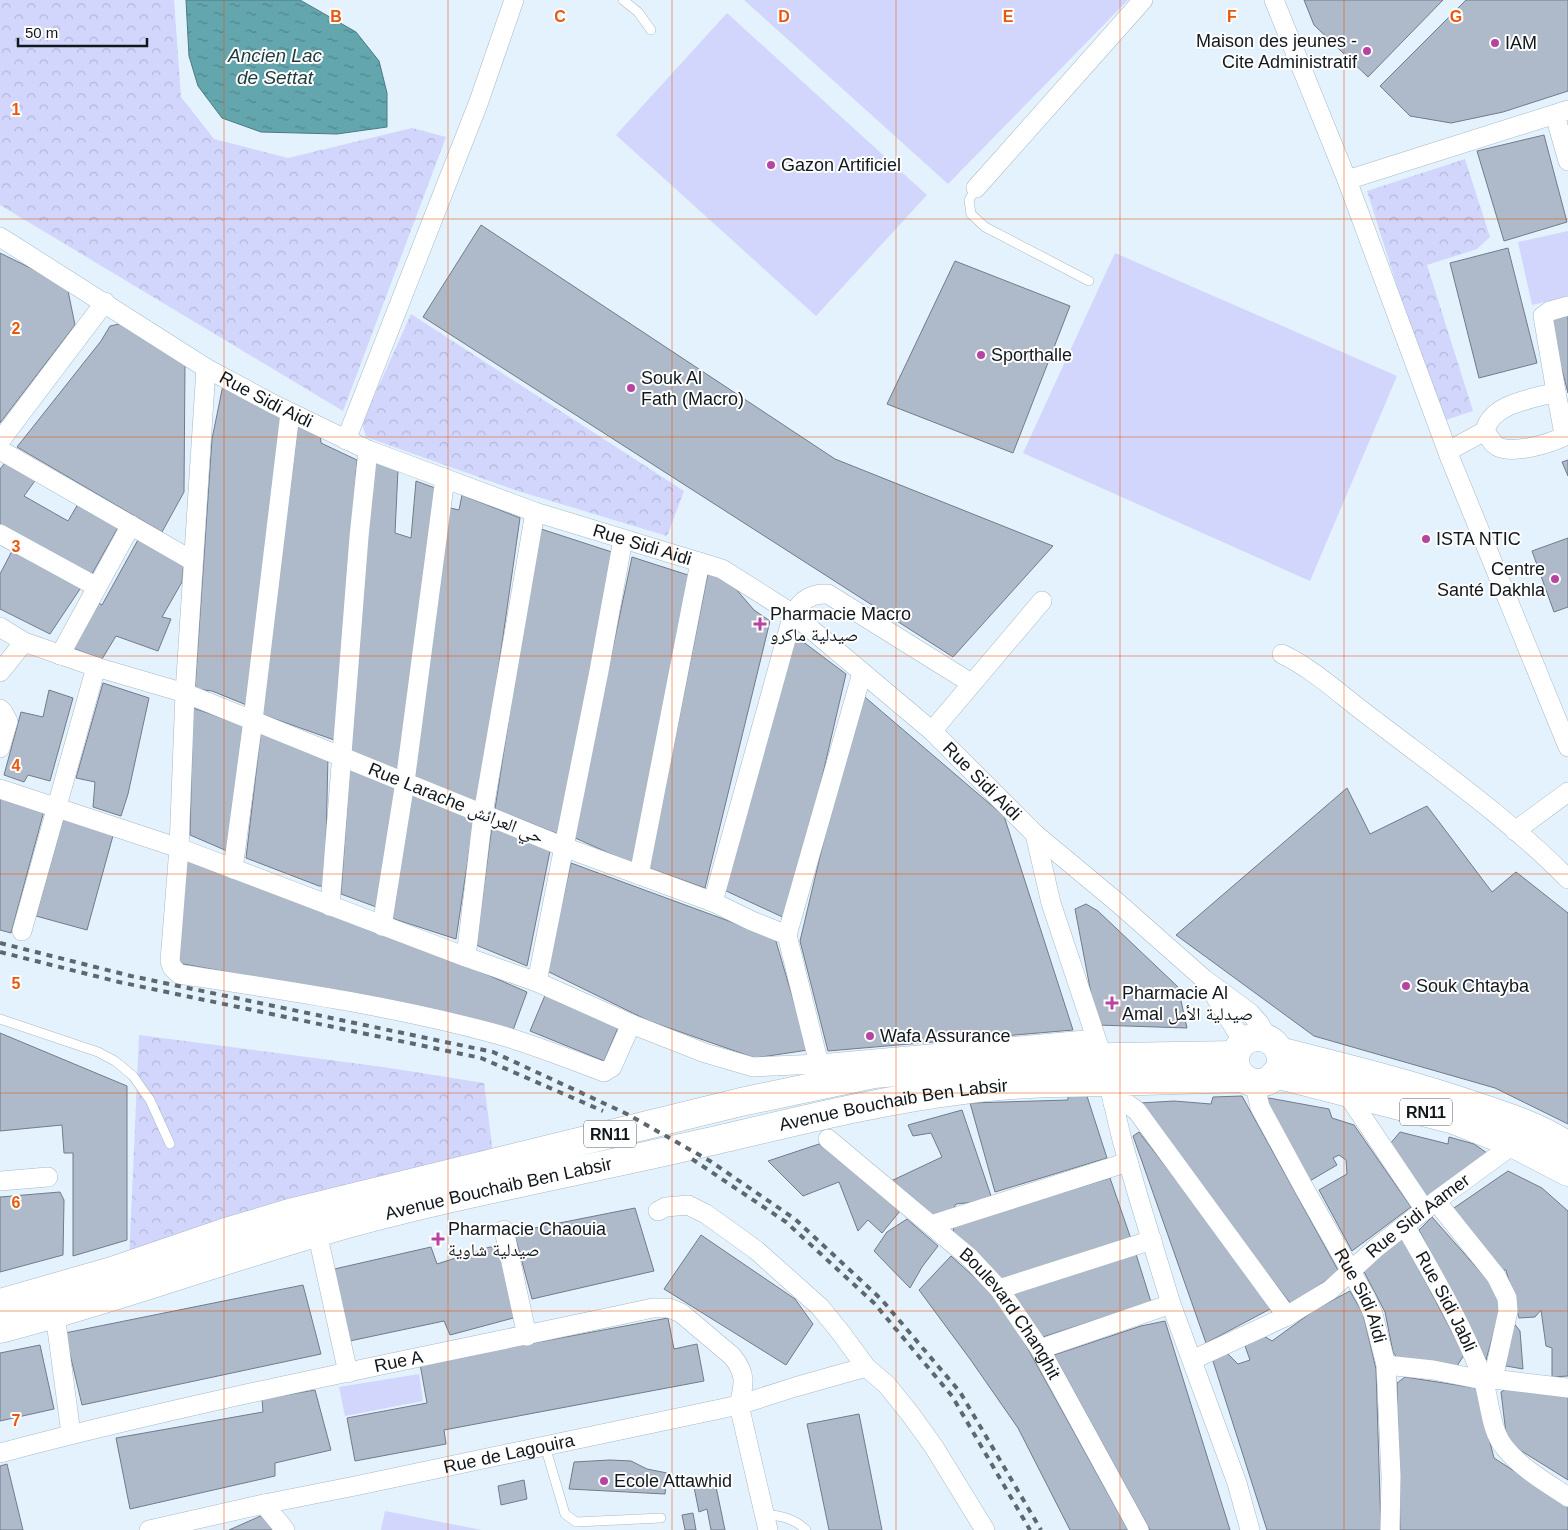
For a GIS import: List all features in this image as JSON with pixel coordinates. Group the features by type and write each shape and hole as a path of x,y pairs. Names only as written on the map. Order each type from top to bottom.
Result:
{"main road":[{"name":"Avenue Bouchaib Ben Labsir","path":"0,1303 112,1270 293,1212 741,1102 874,1074 1059,1058 1105,1070"},
{"name":"Avenue Bouchaib Ben Labsir","path":"1257,1060 1345,1091 1454,1120 1514,1144 1568,1172"},
{"name":"Avenue Bouchaib Ben Labsir","path":"0,1329 55,1314 317,1232 488,1190 598,1167 838,1110 963,1090 1058,1082 1105,1070 1257,1060 1399,1081 1528,1125 1568,1146"}],"street":[{"path":"346,440 478,104 514,0"},
{"path":"976,188 1143,0"},
{"path":"1274,0 1347,180 1448,451 1568,748"},
{"path":"1347,180 1562,112 1568,161"},
{"name":"Rue Sidi Aidi","path":"0,237 206,368 290,413 346,440 368,450 535,512 722,569 793,614 932,731 1035,834 1118,903 1204,979 1250,1013 1259,1023 1257,1060 1260,1108 1373,1314 1386,1365 1391,1476 1390,1530"},
{"path":"0,441 105,302"},
{"path":"1556,392 1507,406 1491,417 1486,424 1485,431 1500,448 1518,450 1563,437 1564,434 1543,316 1550,311 1568,306"},
{"path":"206,368 185,693 179,848 170,961 172,968 179,974 335,998 458,1024 521,1041 604,1072 612,1067 631,1024"},
{"path":"233,869 290,413"},
{"path":"1448,451 1485,431"},
{"path":"0,450 193,561"},
{"path":"330,906 368,450"},
{"path":"382,926 405,782 446,478"},
{"path":"466,957 483,814 535,512"},
{"path":"60,655 131,525"},
{"path":"0,534 97,587"},
{"path":"537,982 600,671 623,539"},
{"path":"639,875 700,562"},
{"path":"713,902 793,614 807,598 817,593 828,594 971,683"},
{"path":"932,731 1042,601"},
{"name":"Rue Larache حي العرائش","path":"0,626 24,642 96,667 185,693 564,847 713,902 787,935"},
{"path":"0,672 24,642"},
{"path":"1282,654 1304,665 1454,780 1568,878"},
{"path":"22,931 96,667"},
{"path":"819,1064 787,935 862,673"},
{"path":"0,710 8,721 0,748"},
{"path":"0,789 179,848 382,926 537,982 631,1024 705,1054 753,1067 819,1064 1008,1048 1105,1070 1129,1105 1137,1111 1287,1316"},
{"path":"1515,831 1568,792"},
{"path":"1035,834 1051,903 1105,1070 1128,1162 1171,1304 1237,1483 1250,1530"},
{"name":"Rue Sidi Aidi","path":"1204,979 1257,1060"},
{"path":"1345,1091 1430,1206 1496,1276 1507,1298 1508,1310 1488,1380 1496,1429 1504,1447 1526,1468 1568,1497"},
{"name":"Boulevard Changhit","path":"828,1139 969,1257 1000,1289 1040,1349 1139,1530"},
{"name":"Rue Sidi Aamer","path":"1192,1360 1287,1316 1330,1290 1372,1251 1514,1144"},
{"path":"931,1225 1128,1162"},
{"path":"0,1181 48,1177"},
{"path":"658,1211 688,1205 706,1214 756,1250 820,1307 866,1367 887,1385 911,1415 934,1447 985,1530"},
{"name":"Rue Sidi Jabli","path":"1405,1226 1488,1380"},
{"path":"504,1230 527,1336"},
{"path":"317,1232 348,1372"},
{"path":"1000,1289 1152,1240"},
{"path":"1040,1349 1171,1304"},
{"name":"Rue A","path":"0,1453 71,1434 348,1372 527,1336 653,1308 669,1308 681,1313 732,1356 739,1364 743,1373 744,1387 739,1405"},
{"path":"55,1314 71,1434"},
{"name":"Rue Sidi Jabli","path":"1386,1365 1433,1370 1488,1380 1568,1388"},
{"name":"Rue de Lagouira","path":"149,1530 203,1524 264,1504 739,1405 866,1367"},
{"path":"739,1405 766,1522"},
{"path":"264,1504 285,1530"}],"lane":[{"path":"623,0 638,12 651,30"},
{"path":"976,188 969,200 971,214 985,227 1089,281"},
{"path":"0,1019 98,1052 115,1061 133,1076 150,1100 170,1144"},
{"path":"545,1446 565,1514 576,1522 661,1518"},
{"path":"766,1522 789,1518 802,1525 806,1530"}],"green space":[{"path":"0,0 174,0 181,97 214,139 288,158 412,128 446,137 343,411 0,205"},
{"path":"744,0 1128,0 948,184"},
{"name":"Gazon Artificiel","path":"727,13 927,195 816,316 616,135"},
{"path":"1465,159 1490,237 1477,249 1427,265 1473,411 1440,422 1367,191"},
{"path":"1568,231 1568,297 1532,305 1518,242"},
{"path":"1115,253 1397,376 1310,581 1023,453"},
{"path":"411,314 684,491 667,536 518,491 366,437 362,423"},
{"path":"139,1035 383,1067 484,1083 493,1153 129,1262"},
{"path":"419,1374 423,1401 345,1416 339,1387"},
{"path":"385,1511 482,1530 381,1530"}],"water":[{"name":"Ancien Lac de Settat","path":"186,0 300,0 356,32 379,61 387,93 387,127 337,134 261,132 222,118 198,86 189,56"}],"building":[{"name":"Maison des jeunes - Cite Administratif","path":"1304,0 1443,0 1368,77 1314,25"},
{"name":"IAM","path":"1466,0 1568,0 1568,91 1503,112 1451,123 1410,116 1380,86"},
{"path":"1544,135 1567,222 1504,241 1477,151"},
{"name":"Souk Al Fath (Macro)","path":"481,225 835,459 1053,546 953,657 423,317"},
{"path":"1508,248 1537,363 1479,378 1450,263"},
{"path":"0,253 67,286 75,325 0,423"},
{"name":"Sporthalle","path":"955,261 1070,306 1013,453 887,404"},
{"path":"1568,315 1568,393 1549,319"},
{"path":"124,323 185,361 184,492 162,532 17,447 101,341 110,326"},
{"path":"223,385 283,418 249,706 212,691 195,689 212,439"},
{"path":"298,425 320,433 321,443 357,460 337,741 261,714"},
{"path":"374,459 398,470 395,533 411,538 416,481 435,488 400,772 350,751"},
{"path":"1568,460 1568,476 1562,462"},
{"path":"5,463 37,478 24,496 68,521 78,504 120,524 92,574 0,524 0,469"},
{"path":"462,495 520,518 479,804 412,776 446,507 459,510"},
{"path":"538,528 615,553 558,834 495,809"},
{"path":"139,538 184,560 182,582 162,617 171,619 158,651 116,636 102,659 72,648 97,602 102,605"},
{"name":"Centre Santé Dakhla","path":"1568,538 1568,607 1554,612 1532,551"},
{"path":"12,551 82,586 50,634 0,609 0,574"},
{"path":"632,557 691,576 633,864 573,837"},
{"path":"708,573 729,581 754,610 770,621 705,888 649,868"},
{"path":"790,632 846,674 789,920 724,890"},
{"path":"103,683 149,698 128,794 121,816 93,807 95,782 76,778"},
{"path":"49,690 73,698 50,781 28,775 24,782 4,775 21,712 43,717"},
{"path":"859,692 1004,816 1073,1030 828,1051 800,941"},
{"path":"193,708 243,725 227,851 190,835"},
{"path":"261,731 328,756 325,886 319,886 246,858"},
{"path":"350,764 398,784 379,908 341,894"},
{"name":"Souk Chtayba","path":"1347,788 1370,834 1427,806 1492,892 1516,872 1568,913 1568,1124 1495,1088 1314,1036 1176,935"},
{"path":"412,792 474,819 456,939 388,917"},
{"path":"0,797 44,811 11,933 0,930"},
{"path":"63,819 114,832 87,930 36,916"},
{"path":"492,826 550,851 527,966 476,945"},
{"path":"182,856 449,958 527,992 512,1033 433,1010 178,963"},
{"path":"571,863 775,938 808,1050 755,1058 649,1021 547,971"},
{"path":"1086,904 1098,911 1178,987 1187,1028 1097,1025 1075,909"},
{"path":"546,993 620,1023 604,1061 530,1031"},
{"path":"0,1033 127,1086 127,1240 73,1256 73,1153 64,1153 62,1125 0,1131"},
{"path":"1068,1087 1085,1090 1107,1158 995,1192 970,1103 1068,1100"},
{"path":"1242,1096 1339,1272 1291,1304 1188,1171 1140,1103 1174,1101 1211,1104 1213,1097"},
{"path":"1269,1098 1329,1109 1332,1118 1354,1125 1411,1207 1352,1251 1319,1190 1347,1174 1346,1160 1339,1155 1333,1158 1337,1165 1308,1182 1262,1102"},
{"path":"962,1110 991,1196 975,1202 956,1204 952,1211 933,1217 891,1181 942,1157 931,1133 913,1136 908,1125"},
{"path":"1139,1132 1274,1307 1206,1343 1133,1136"},
{"path":"1400,1132 1448,1144 1449,1137 1474,1144 1487,1153 1428,1200 1390,1144"},
{"path":"819,1144 900,1211 882,1233 868,1220 858,1231 839,1182 803,1196 768,1161"},
{"path":"1508,1171 1542,1188 1568,1211 1568,1376 1552,1377 1552,1348 1546,1346 1541,1310 1535,1317 1519,1318 1506,1270 1500,1270 1451,1210"},
{"path":"1110,1178 1131,1239 1000,1281 954,1237 953,1225"},
{"path":"60,1192 64,1200 63,1255 0,1272 0,1197"},
{"path":"635,1208 654,1271 532,1299 514,1232"},
{"path":"1432,1217 1492,1285 1501,1306 1486,1360 1419,1230"},
{"path":"907,1219 938,1246 922,1267 910,1288 874,1251 887,1232"},
{"path":"701,1235 795,1299 813,1324 786,1365 664,1289"},
{"path":"1402,1237 1464,1355 1457,1366 1398,1359 1393,1352 1385,1312 1361,1266"},
{"path":"431,1247 437,1264 490,1247 504,1248 517,1317 450,1335 444,1321 345,1342 330,1270"},
{"path":"1136,1254 1151,1302 1043,1337 1011,1294"},
{"path":"951,1256 1002,1302 1128,1530 1070,1530 1018,1428 919,1290"},
{"path":"303,1285 321,1354 82,1405 65,1333"},
{"path":"1350,1291 1363,1314 1376,1369 1381,1530 1267,1530 1212,1358 1226,1352 1238,1364 1250,1360 1245,1346 1264,1336 1272,1341 1316,1309"},
{"path":"668,1318 674,1349 697,1344 704,1381 444,1430 446,1444 355,1461 347,1418 427,1403 420,1364"},
{"path":"1165,1321 1230,1530 1150,1530 1054,1355 1141,1326"},
{"path":"1513,1322 1520,1331 1523,1369 1506,1366 1501,1353"},
{"path":"40,1345 54,1409 0,1421 0,1353"},
{"path":"1405,1377 1476,1388 1494,1458 1568,1506 1568,1530 1400,1530 1397,1383"},
{"path":"1506,1389 1568,1397 1568,1480 1507,1442 1501,1392"},
{"path":"315,1390 331,1450 275,1463 275,1476 130,1509 116,1438 263,1412 262,1399"},
{"path":"859,1414 882,1530 829,1530 807,1424"},
{"path":"631,1461 647,1469 667,1473 665,1494 569,1489 574,1462"},
{"path":"7,1464 23,1530 0,1530 0,1466"},
{"path":"714,1477 725,1530 711,1530 707,1509 699,1512 693,1482"},
{"path":"524,1480 527,1499 501,1505 498,1486"},
{"path":"693,1513 696,1530 685,1530 682,1515"},
{"path":"265,1514 272,1530 229,1530"}],"railway":[{"path":"0,943 131,976 493,1052 627,1114 710,1161 795,1219 882,1300 960,1392 1041,1530"},
{"path":"0,952 119,982 481,1058 603,1111"},
{"path":"692,1159 786,1222 874,1303 952,1396 1030,1530"}],"place":[{"name":"IAM","path":"1495,43"},
{"name":"Maison des jeunes - Cite Administratif","path":"1367,51"},
{"name":"Gazon Artificiel","path":"771,165"},
{"name":"Sporthalle","path":"981,355"},
{"name":"Souk Al Fath (Macro)","path":"631,388"},
{"name":"ISTA NTIC","path":"1426,539"},
{"name":"Centre Santé Dakhla","path":"1555,579"},
{"name":"Pharmacie Macro صيدلية ماكرو","path":"760,624"},
{"name":"Souk Chtayba","path":"1406,986"},
{"name":"Pharmacie Al Amal صيدلية الأمل","path":"1112,1003"},
{"name":"Wafa Assurance","path":"870,1036"},
{"name":"Pharmacie Chaouia صيدلية شاوية","path":"438,1239"},
{"name":"Ecole Attawhid","path":"604,1481"}]}
